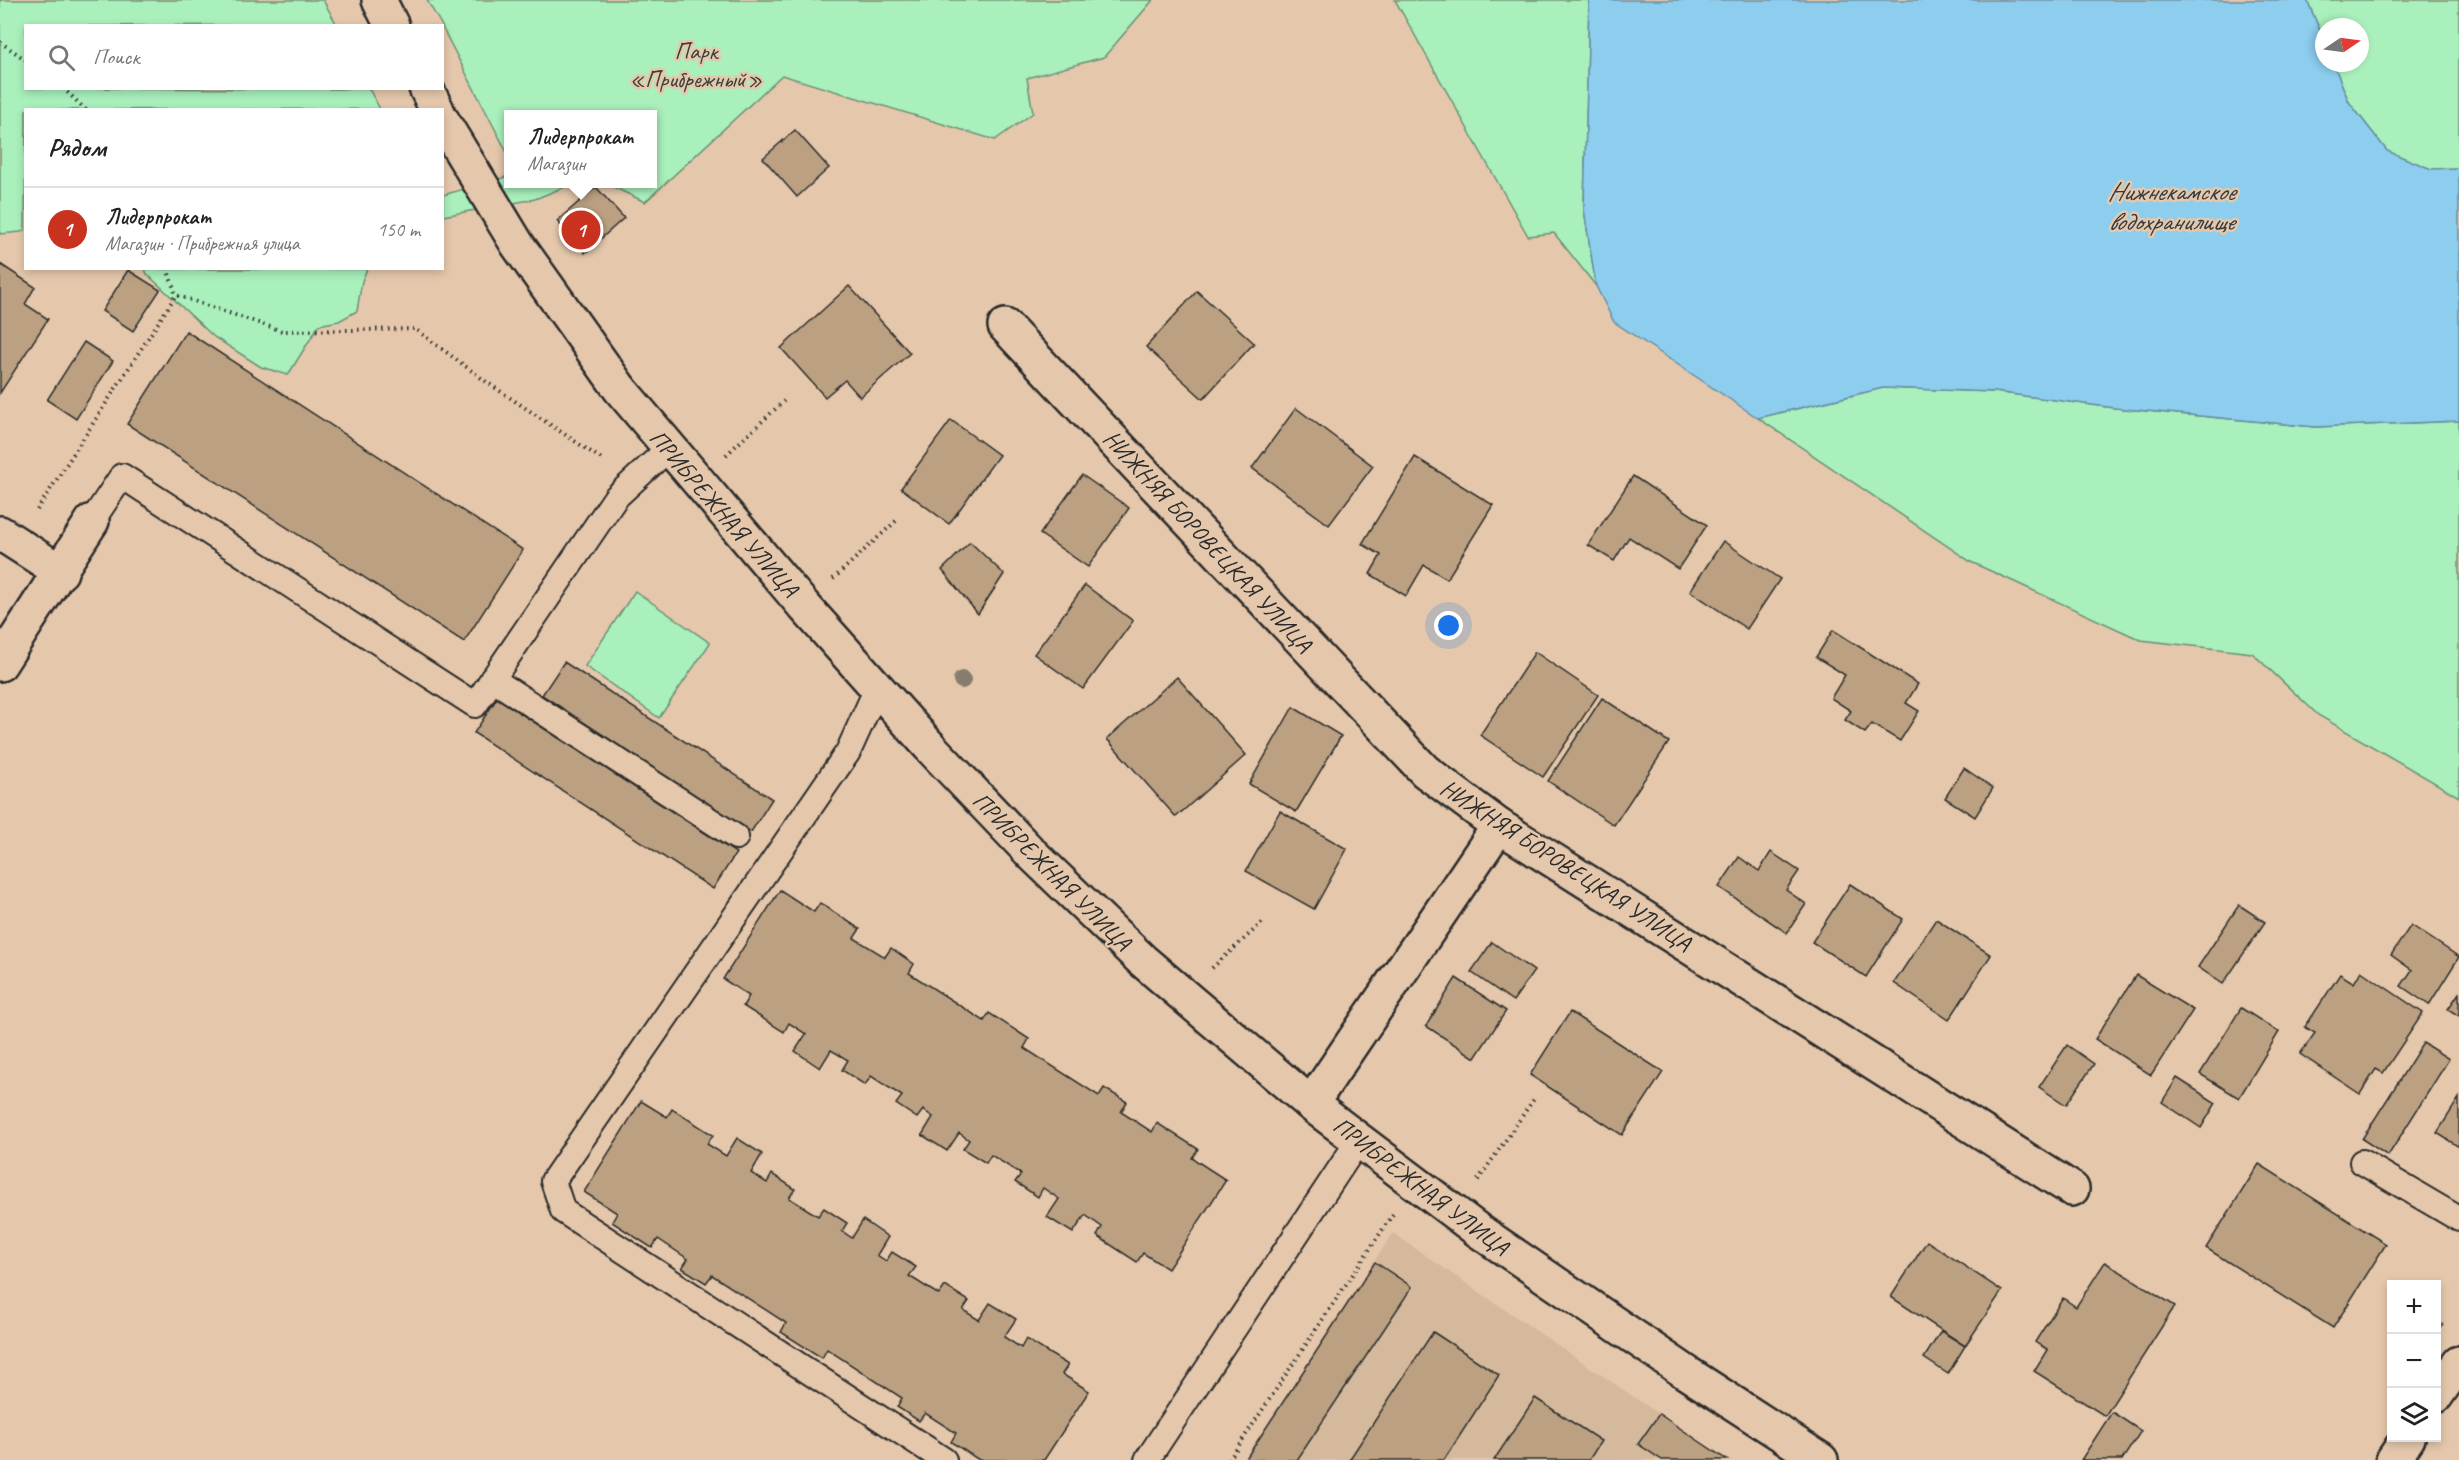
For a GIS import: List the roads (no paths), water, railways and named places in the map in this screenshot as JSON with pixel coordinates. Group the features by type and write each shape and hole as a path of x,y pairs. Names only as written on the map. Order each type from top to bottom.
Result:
{"street":[{"path":"379,0 391,24"},
{"path":"427,90 436,108"},
{"name":"ПРИБРЕЖНАЯ УЛИЦА","path":"444,123 517,244 620,389 668,449 877,688 1032,854 1142,960 1311,1104 1456,1214 1678,1367 1821,1460"},
{"name":"НИЖНЯЯ БОРОВЕЦКАЯ УЛИЦА","path":"1005,326 1425,771 1499,826 2072,1189"},
{"path":"0,664 92,521"},
{"path":"8,538 61,572"},
{"path":"1311,1104 1499,826"},
{"path":"2441,1389 2459,1363"},
{"path":"2393,1460 2405,1442"}],"lane":[{"path":"92,521 122,476 475,705 616,497 668,449"},
{"path":"492,679 736,837"},
{"path":"877,688 848,752 553,1181 562,1211 944,1460"},
{"path":"1147,1460 1359,1140"},
{"path":"2362,1162 2459,1219"}],"water":[{"name":"Нижнекамское водохранилище","path":"1589,0 2307,0 2315,19 2315,72 2337,72 2349,102 2387,151 2431,169 2459,168 2459,421 2315,427 2115,408 1995,392 1883,388 1758,418 1614,322 1596,286 1584,209"}],"place":[{"name":"Лидерпрокат","path":"581,230"}],"park label":[{"name":"Парк «Прибрежный»","path":"696,65"}]}
